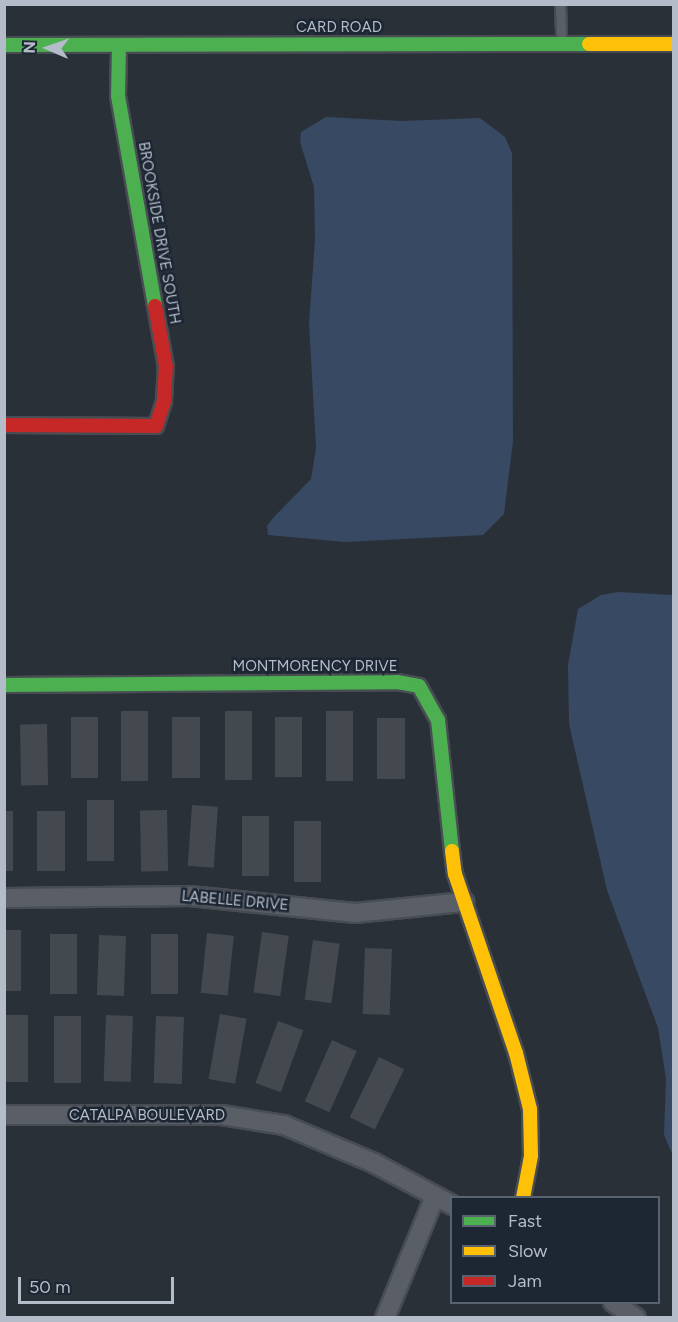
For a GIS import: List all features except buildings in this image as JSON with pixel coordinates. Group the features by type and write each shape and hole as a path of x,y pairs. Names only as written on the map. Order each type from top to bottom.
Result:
{"street":[{"name":"CARD ROAD","path":"4,45 674,44"},
{"name":"BROOKSIDE DRIVE SOUTH","path":"4,425 156,426 164,401 166,367 118,96 119,45"},
{"name":"MONTMORENCY DRIVE","path":"4,685 397,682 419,686 438,720 455,874 516,1053 530,1109 531,1156 523,1196"},
{"name":"LABELLE DRIVE","path":"4,898 190,896 355,913 464,902"},
{"name":"CATALPA BOULEVARD","path":"4,1115 222,1114 284,1125 374,1163 450,1203"},
{"path":"385,1317 435,1196"},
{"path":"616,1304 636,1317"}],"lane":[{"path":"560,4 561,44"}],"water":[{"path":"326,117 402,121 480,118 505,137 512,153 513,441 504,514 483,535 345,542 268,535 267,526 311,479 316,448 309,323 315,240 314,187 300,142 301,132"},
{"path":"619,592 673,595 673,1156 664,1135 666,1079 658,1028 607,890 569,724 568,665 578,609 601,595"}],"traffic: fast":[{"path":"4,45 589,44"},
{"path":"119,45 118,96 155,306"},
{"path":"4,685 397,682 419,686 438,720 452,851"}],"traffic: slow":[{"path":"589,44 674,44"},
{"path":"452,851 455,874 516,1053 530,1109 531,1156 523,1196"}],"traffic: jam":[{"path":"4,425 156,426 164,401 166,367 155,306"}]}
